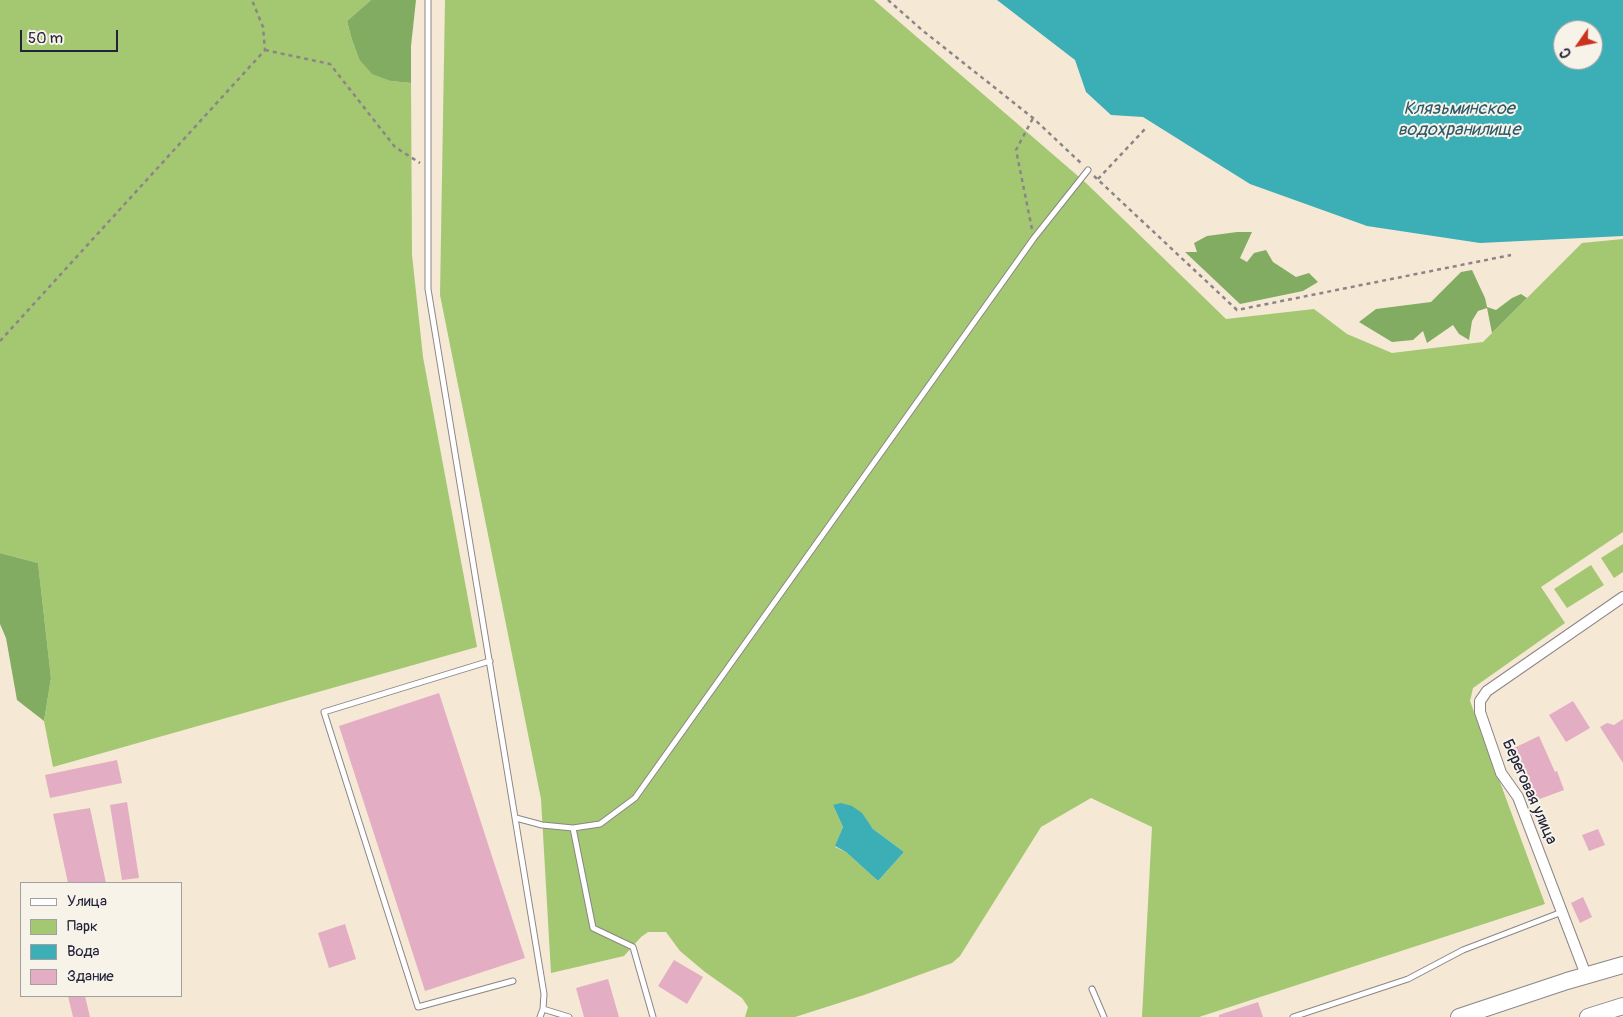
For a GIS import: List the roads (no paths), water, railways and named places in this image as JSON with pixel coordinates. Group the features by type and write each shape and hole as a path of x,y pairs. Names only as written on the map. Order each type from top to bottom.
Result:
{"highway":[{"path":"1459,1017 1586,975 1623,965"},
{"path":"1588,1017 1623,1006"}],"street":[{"name":"Береговая улица","path":"1586,975 1518,798 1501,773 1480,712 1480,701 1487,690 1623,597"}],"lane":[{"path":"428,0 428,289 544,994 540,1017"},
{"path":"516,818 542,825 573,828 600,824 634,798 1034,238 1088,170"},
{"path":"490,661 324,712 418,1007 513,981"},
{"path":"573,828 594,928 633,947 652,1017"},
{"path":"1293,1017 1408,979 1463,950 1562,912"},
{"path":"1092,989 1104,1017"},
{"path":"543,1008 569,1017"}],"water":[{"name":"Клязьминское водохранилище","path":"997,0 1623,0 1623,236 1480,243 1367,226 1250,184 1143,117 1111,115 1086,92 1075,60"},
{"path":"841,803 852,806 862,813 873,829 904,852 878,881 846,852 835,846 843,827 833,805"}]}
